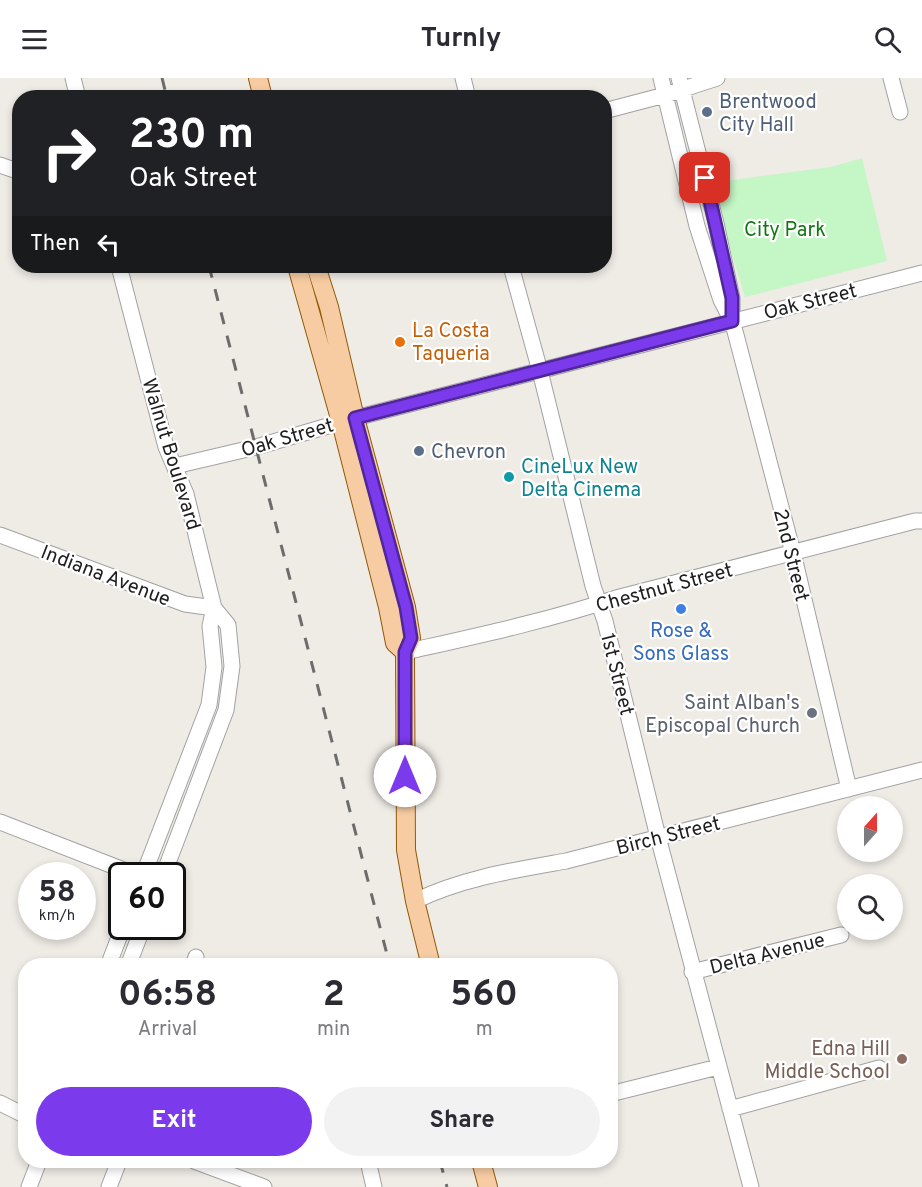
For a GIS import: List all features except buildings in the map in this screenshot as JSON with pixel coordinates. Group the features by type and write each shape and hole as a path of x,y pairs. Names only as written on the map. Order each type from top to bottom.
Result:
{"main road":[{"path":"299,273 348,420"},
{"path":"318,273 329,307 348,420 395,643 405,652 405,850 414,901 429,958"},
{"path":"483,1168 488,1187"}],"street":[{"name":"2nd Street","path":"661,78 697,226 721,300 732,321 793,553 849,789"},
{"path":"612,109 665,95 680,83 717,78"},
{"path":"891,78 900,112"},
{"name":"2nd Street","path":"680,83 716,223 732,298 732,321"},
{"name":"Walnut Boulevard","path":"121,273 166,447 186,494 214,608 228,625 232,666 226,711 168,862"},
{"name":"1st Street","path":"513,273 540,371 692,972 751,1187"},
{"name":"Oak Street","path":"175,466 256,447 348,420 922,273"},
{"name":"Chestnut Street","path":"405,652 507,629 922,521"},
{"name":"Indiana Avenue","path":"0,535 185,604 214,608"},
{"name":"Walnut Boulevard","path":"147,862 209,705 214,667 210,626 214,608"},
{"name":"Birch Street","path":"414,901 440,889 510,871 566,861 922,770"},
{"path":"0,822 108,863"},
{"name":"Delta Avenue","path":"692,972 837,936"},
{"path":"111,958 118,940"},
{"path":"131,958 138,940"},
{"path":"618,1092 718,1067"},
{"path":"730,1109 879,1068"},
{"path":"0,1103 18,1112"},
{"path":"29,1187 36,1168"},
{"path":"109,1187 116,1168"},
{"path":"213,1168 264,1187"},
{"path":"370,1168 374,1187"}],"green space":[{"name":"City Park","path":"862,158 887,261 745,297 710,183 831,167"}],"railway":[{"path":"162,78 165,90"},
{"path":"211,273 388,958"},
{"path":"442,1168 447,1187"}],"place":[{"name":"Brentwood City Hall","path":"707,112"},
{"name":"La Costa Taqueria","path":"400,342"},
{"name":"Chevron","path":"419,451"},
{"name":"CineLux New Delta Cinema","path":"509,477"},
{"name":"Rose & Sons Glass","path":"681,609"},
{"name":"Saint Alban's Episcopal Church","path":"812,713"},
{"name":"Edna Hill Middle School","path":"902,1059"}],"route":[{"path":"405,776 405,652 411,638 406,607 355,418 732,321 732,298 705,178"}]}
